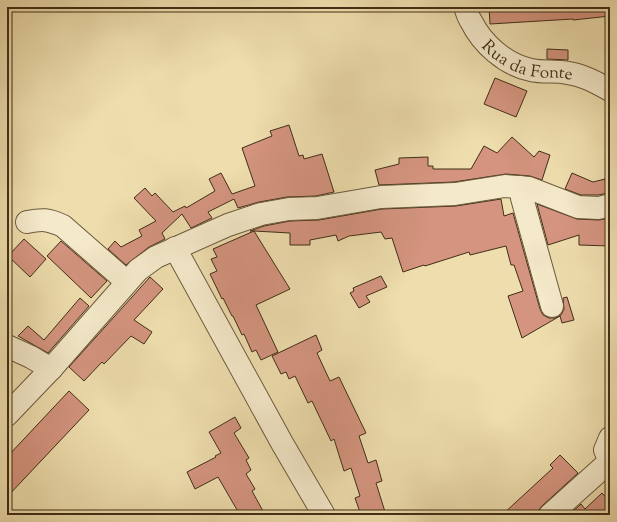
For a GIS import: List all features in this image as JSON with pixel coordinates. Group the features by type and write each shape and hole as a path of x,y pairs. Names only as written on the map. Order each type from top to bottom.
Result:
{"street":[{"name":"Rua da Fonte","path":"465,7 471,22 484,41 502,57 519,66 532,70 578,75 610,90"},
{"path":"7,415 51,369 138,270 156,257 228,225 261,214 289,209 317,208 381,197 455,194 505,186 520,187 541,192 578,208 599,208 610,205"},
{"path":"520,187 552,306"},
{"path":"26,222 42,219 52,220 63,226 127,282"},
{"path":"175,248 282,443 324,515"},
{"path":"7,346 31,357 51,369"},
{"path":"550,515 610,462 605,450 610,438"}],"building":[{"path":"489,7 609,7 610,16 573,20 490,24"},
{"path":"547,49 568,50 568,60 547,59"},
{"path":"495,78 527,91 516,117 484,104"},
{"path":"289,125 299,156 303,155 304,159 322,154 334,192 316,196 287,197 259,202 238,208 234,199 208,212 212,218 191,228 182,214 162,233 165,239 149,247 126,265 108,249 115,241 121,247 142,236 139,230 156,221 134,198 145,188 152,196 155,193 173,212 185,206 186,208 215,191 209,179 221,173 232,194 255,186 242,148 272,136 270,131"},
{"path":"512,137 534,157 539,151 550,155 542,180 530,176 506,174 454,182 379,185 375,170 399,164 399,158 428,157 428,166 433,166 433,169 471,169 484,146 497,153"},
{"path":"572,173 593,182 605,179 608,193 598,195 581,195 565,189"},
{"path":"501,199 504,216 513,213 543,315 549,318 555,318 561,315 564,309 563,298 567,297 574,320 562,323 560,316 522,338 508,296 523,291 514,265 511,265 506,246 470,255 469,252 403,272 392,238 385,239 381,232 349,236 338,241 336,235 310,240 310,245 290,245 290,233 250,231 264,226 290,221 319,220 382,209 456,206"},
{"path":"537,204 577,219 599,220 610,218 610,246 579,245 579,235 548,245"},
{"path":"254,231 290,289 256,305 278,352 261,360 256,350 252,352 244,334 242,335 210,274 217,271 211,259 217,257 213,249"},
{"path":"24,239 46,259 30,277 8,256"},
{"path":"61,241 107,281 91,298 47,256"},
{"path":"381,276 387,287 366,296 370,302 359,308 350,293 354,291 353,288"},
{"path":"150,277 163,289 134,320 152,332 144,344 131,336 104,364 102,362 84,381 69,367"},
{"path":"80,298 89,306 48,353 18,336 28,326 44,340"},
{"path":"316,335 322,350 317,353 330,381 339,377 366,433 359,436 368,463 376,460 382,481 376,483 386,515 361,515 355,498 360,496 351,468 344,471 334,439 331,441 312,401 308,403 295,376 289,379 286,372 281,374 272,356"},
{"path":"69,391 89,410 7,497 7,457"},
{"path":"235,417 241,428 234,433 249,458 246,460 251,470 246,474 255,489 252,491 263,511 256,515 240,515 218,477 195,489 187,472 221,453 209,432"},
{"path":"560,455 578,473 542,506 538,511 538,515 502,515 553,468 550,465"},
{"path":"602,493 610,502 610,515 569,515 581,504 585,509"}]}
